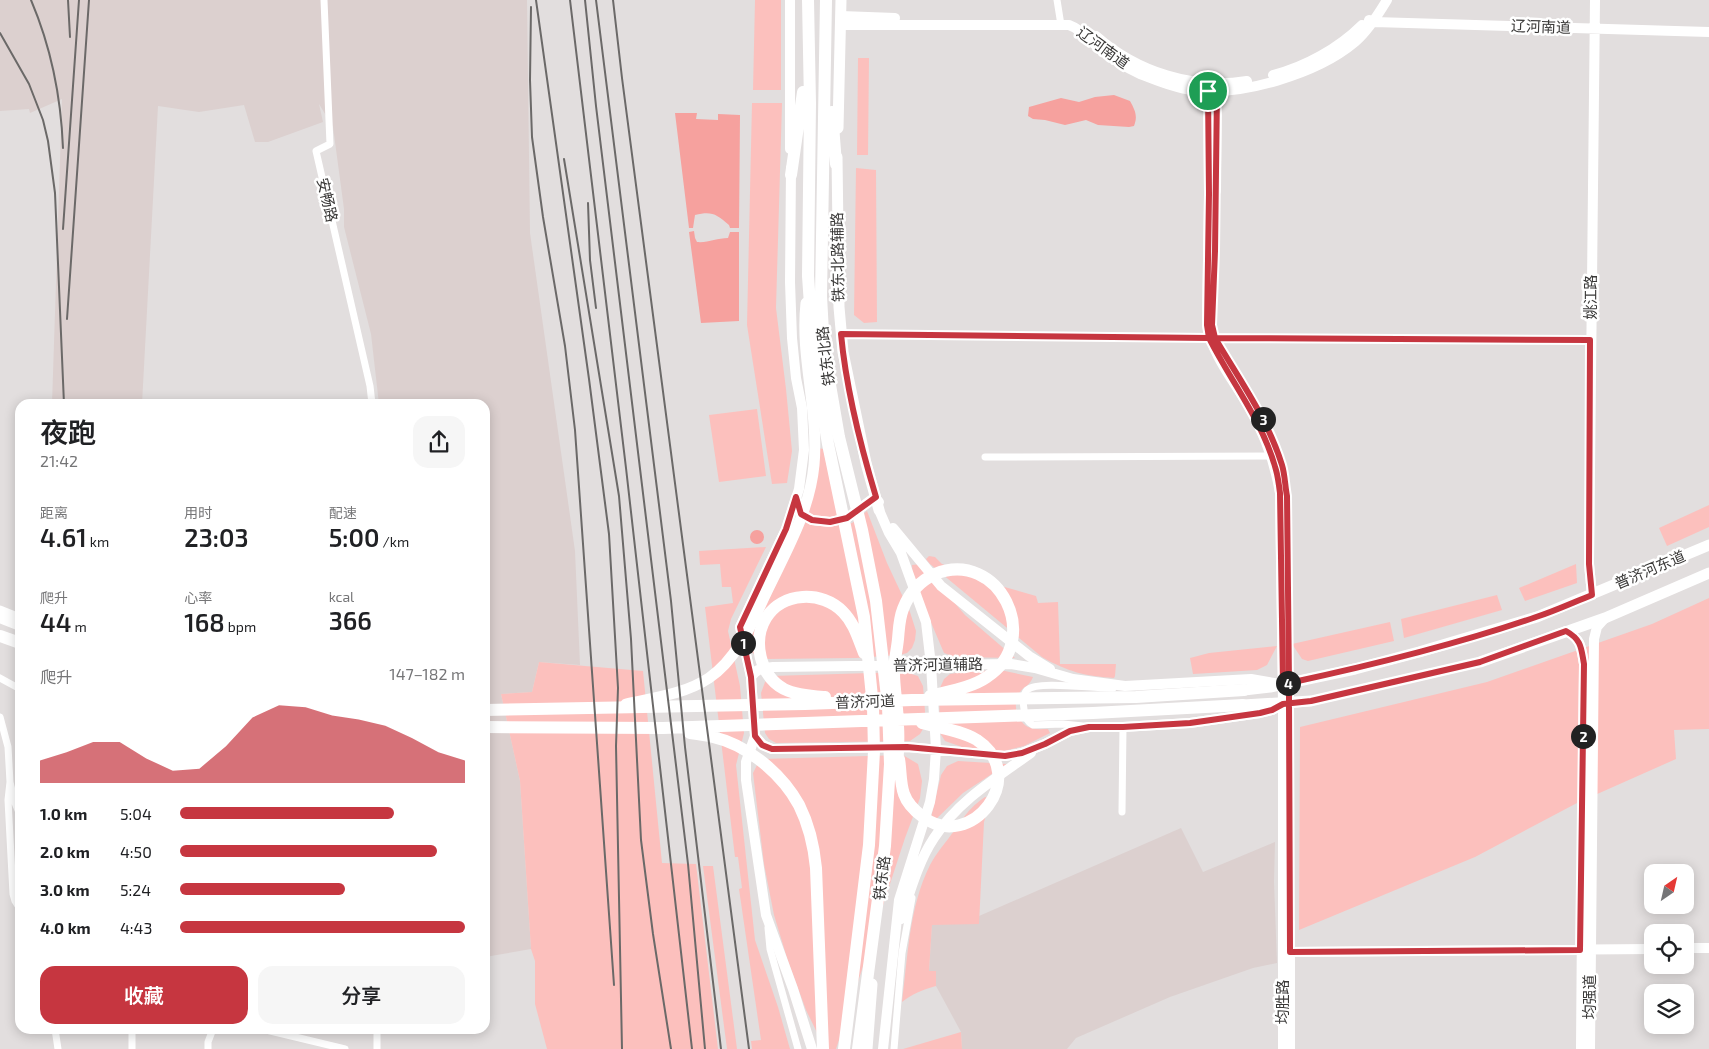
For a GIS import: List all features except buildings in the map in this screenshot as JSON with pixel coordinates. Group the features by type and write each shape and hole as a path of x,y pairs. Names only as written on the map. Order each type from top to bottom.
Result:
{"highway":[{"name":"铁东北路","path":"808,0 810,103 808,276 814,362 820,403 864,617 874,707"},
{"name":"铁东北路","path":"826,0 821,296 824,350 839,437 876,601 888,706"},
{"path":"826,49 836,164"},
{"path":"791,175 808,50"},
{"path":"894,674 902,610 912,592 922,582 946,571 966,570 987,578 1002,594 1011,612 1014,630 1010,650 1003,663 990,675 973,684 912,700"},
{"path":"854,702 795,693 776,683 766,671 760,656 759,643 763,624 773,610 791,600 805,596 826,601 838,607 851,622 869,664"},
{"path":"876,601 886,626 894,674 898,726 894,805 886,846"},
{"path":"0,618 15,623"},
{"path":"0,636 15,641"},
{"name":"普济河道","path":"490,710 1136,697 1244,690"},
{"name":"普济河道","path":"490,727 663,728 1093,714 1243,705"},
{"name":"铁东路","path":"858,1049 863,1006 875,937 886,846 890,764 888,706"},
{"name":"铁东路","path":"844,1049 869,845 874,751 874,707"},
{"path":"898,752 904,794 913,809 926,819 946,826 959,825 975,818 989,806 997,785 998,771 994,760 983,745 969,736 907,720"},
{"path":"663,728 714,737 738,746 762,762 785,784 805,820 814,854 817,879 822,1049"}],"main road":[{"name":"铁东北路辅路","path":"841,0 836,164 841,334 848,380 866,463 879,510"},
{"path":"607,709 686,689 708,679 723,667 738,649 751,625 802,519 811,486 814,465 814,422 804,314 808,276"},
{"name":"普济河东道","path":"1244,690 1286,684 1355,669 1537,617 1709,545"},
{"name":"普济河东道","path":"1243,705 1286,704 1311,701 1480,662 1605,618 1709,573"},
{"path":"866,1049 875,937"}],"street":[{"name":"安畅路","path":"324,0 330,144 316,151 371,399"},
{"path":"790,0 791,175"},
{"path":"1057,0 1061,22"},
{"path":"1371,21 1379,0"},
{"path":"1371,21 1387,0"},
{"name":"姚江路","path":"1592,595 1589,564 1590,340 1595,0"},
{"name":"辽河南道","path":"841,20 1061,22 1071,19 1082,24 1114,51 1132,63 1174,78 1213,88 1282,72 1325,53 1371,21 1709,32"},
{"path":"1213,88 1207,325 1250,409 1276,470 1280,493 1286,684"},
{"name":"铁东北路","path":"755,736 751,677 740,627 786,529 799,489 804,450 802,408 796,378 792,338 790,282 791,175"},
{"path":"841,334 1590,340"},
{"path":"1212,338 1264,423 1282,466 1287,496 1286,684"},
{"path":"985,457 1271,456"},
{"path":"796,497 801,514 812,520 830,522 847,518 876,497 894,530 942,586 1029,656 1063,676"},
{"path":"879,510 889,533 901,553 926,622 931,665"},
{"path":"0,609 15,615"},
{"name":"均强道","path":"1581,1049 1586,950 1594,638 1597,626 1605,618"},
{"name":"均强道","path":"1566,631 1576,637 1580,644 1584,664 1586,950 1590,1049"},
{"name":"普济河道辅路","path":"751,677 755,671 773,667 1011,664 1086,682 1126,686"},
{"name":"铁东路","path":"883,1049 902,884 930,802 934,779 936,749 931,665"},
{"path":"0,678 15,686"},
{"name":"普济河道辅路","path":"1286,684 1252,679 1111,688 1040,685 1031,688 1024,694 1024,712 1029,723 1033,725 1063,724 1089,727 1123,727 1190,723 1260,713 1286,704"},
{"name":"均胜路","path":"1286,684 1287,952 1290,1049"},
{"path":"0,717 8,747 10,782 15,804"},
{"name":"普济河道辅路","path":"755,736 762,745 772,749 907,747 1005,756 1022,753 1070,731 1089,727"},
{"path":"1122,812 1123,727"},
{"path":"755,736 746,762 746,780 770,949 798,1049"},
{"name":"铁东路","path":"894,942 918,871 933,838 952,814 981,788 1045,744"},
{"path":"10,782 8,800 13,894 15,901"},
{"name":"铁东路","path":"894,1049 902,953 918,871"},
{"path":"766,915 812,1049"},
{"path":"1694,948 1709,948"},
{"path":"1287,952 1644,949"},
{"name":"均胜路","path":"1283,1049 1287,952"},
{"path":"56,1034 58,1049"},
{"path":"132,1034 132,1049"},
{"path":"208,1049 208,1042 212,1034"},
{"path":"283,1034 345,1049"},
{"path":"377,1034 377,1049"}],"shaded area":[{"path":"0,0 527,0 530,233 575,551 580,665 539,662 532,692 501,694 520,781 531,949 490,956 490,399 378,399 371,334 344,227 344,209 333,127 319,104 323,122 268,142 255,142 244,105 199,112 158,106 142,399 52,399 62,99 30,113 29,109 0,111"},
{"path":"755,0 781,0 781,90 753,90"},
{"path":"858,58 869,58 868,155 857,155"},
{"path":"1114,95 1130,101 1136,119 1134,126 1098,125 1086,120 1065,125 1033,119 1028,116 1029,107 1061,98 1079,102 1095,97"},
{"path":"752,103 782,103 776,308 792,451 787,483 772,484 747,325"},
{"path":"675,113 697,113 696,119 718,120 718,114 740,115 739,228 730,228 729,225 717,216 706,213 695,215 693,228 689,228"},
{"path":"856,168 876,170 877,322 864,323 854,315"},
{"path":"694,231 697,242 728,238 730,232 739,232 739,321 701,323 689,232"},
{"path":"757,409 766,476 719,482 709,415"},
{"path":"819,448 823,449 839,517 824,519 808,515 818,474"},
{"path":"1709,505 1709,527 1667,546 1659,528"},
{"path":"867,511 887,563 910,612 916,631 912,648 907,653 900,655 856,658 765,659 756,656 750,650 751,637 806,521 816,526 852,523"},
{"path":"754,530 760,530 764,537 760,544 754,544 750,540 750,534"},
{"path":"766,547 731,619 728,631 740,686 744,733 736,765 755,940 790,1049 752,1049 751,1041 761,1040 739,889 742,888 738,857 735,857 705,607 733,603 731,587 722,587 720,564 700,565 699,551"},
{"path":"929,556 935,557 942,564 1001,586 1036,596 1038,603 1058,602 1060,664 1116,664 1114,678 1077,672 1042,657 930,564 926,559"},
{"path":"921,564 965,615 1015,658 955,657 944,653 913,580 912,565"},
{"path":"1576,564 1577,583 1525,601 1519,588"},
{"path":"1497,595 1502,610 1404,638 1401,619"},
{"path":"1709,598 1709,729 1674,730 1676,759 1577,803 1475,857 1299,930 1300,727 1487,682 1652,624"},
{"path":"1390,622 1394,641 1308,661 1302,659 1292,644"},
{"path":"1277,646 1267,665 1257,670 1193,674 1190,658 1209,653"},
{"path":"539,662 643,671 662,863 696,864 718,1049 547,1049 535,1004 535,961 531,949 520,781 501,694 532,692"},
{"path":"1000,670 1033,677 1018,696 1016,711 1028,727 1048,729 1050,733 1024,746 1000,752 962,747 945,741 940,733 939,690 944,679 950,674"},
{"path":"905,672 918,676 923,686 926,724 920,734 910,741 776,743 769,739 765,733 761,693 765,682 771,676"},
{"path":"903,755 918,764 922,781 920,798 905,838 836,1049 825,1049 806,1010 774,915 764,864 753,773 760,759"},
{"path":"958,761 1007,764 963,793 929,826 941,775 947,766"},
{"path":"985,797 991,798 984,822 979,924 932,925 929,971 936,971 936,986 902,1002 910,932 923,881 930,865 942,847 968,812"},
{"path":"1181,828 1203,872 1275,842 1274,882 1277,963 1253,968 1170,997 1076,1038 1067,1049 962,1049 961,1032 936,986 936,972 929,971 932,924 978,924 979,916"},
{"path":"703,866 713,866 737,1049 727,1049"},
{"path":"961,1032 962,1049 903,1049"}],"railway":[{"path":"31,0 54,72 63,148"},
{"path":"68,0 70,37"},
{"path":"63,229 79,0"},
{"path":"67,319 89,0"},
{"path":"536,0 609,534 618,688 616,746 622,1049"},
{"path":"570,0 626,468 692,1049"},
{"path":"585,0 596,106 688,864 705,1049"},
{"path":"596,0 671,601 685,747 721,1049"},
{"path":"613,0 749,1049"},
{"path":"531,7 530,80 532,137 543,217 565,346 575,430 614,985"},
{"path":"0,33 29,84 43,120 48,141 55,193 64,399"},
{"path":"564,159 619,496 631,639 641,840 671,1049"},
{"path":"588,203 590,260 596,308"}],"route":[{"path":"1208,91 1207,325 1209,338 841,334 848,380 866,463 876,497 847,518 830,522 812,520 801,514 796,497 786,529 740,627 751,677 755,736 762,745 772,749 907,747 1005,756 1022,753 1070,731 1089,727 1190,723 1260,713 1272,710 1283,704 1289,703 1311,701 1480,662 1566,631 1576,637 1580,644 1584,664 1580,950 1290,952 1290,890 1289,718 1289,703 1289,683 1287,496 1282,466 1273,442 1247,390 1215,338 1590,340 1589,564 1592,595 1537,617 1419,652 1355,669 1289,683 1283,684 1280,493 1276,470 1262,432 1209,338 1215,338 1212,325 1217,91 1208,91"}]}
